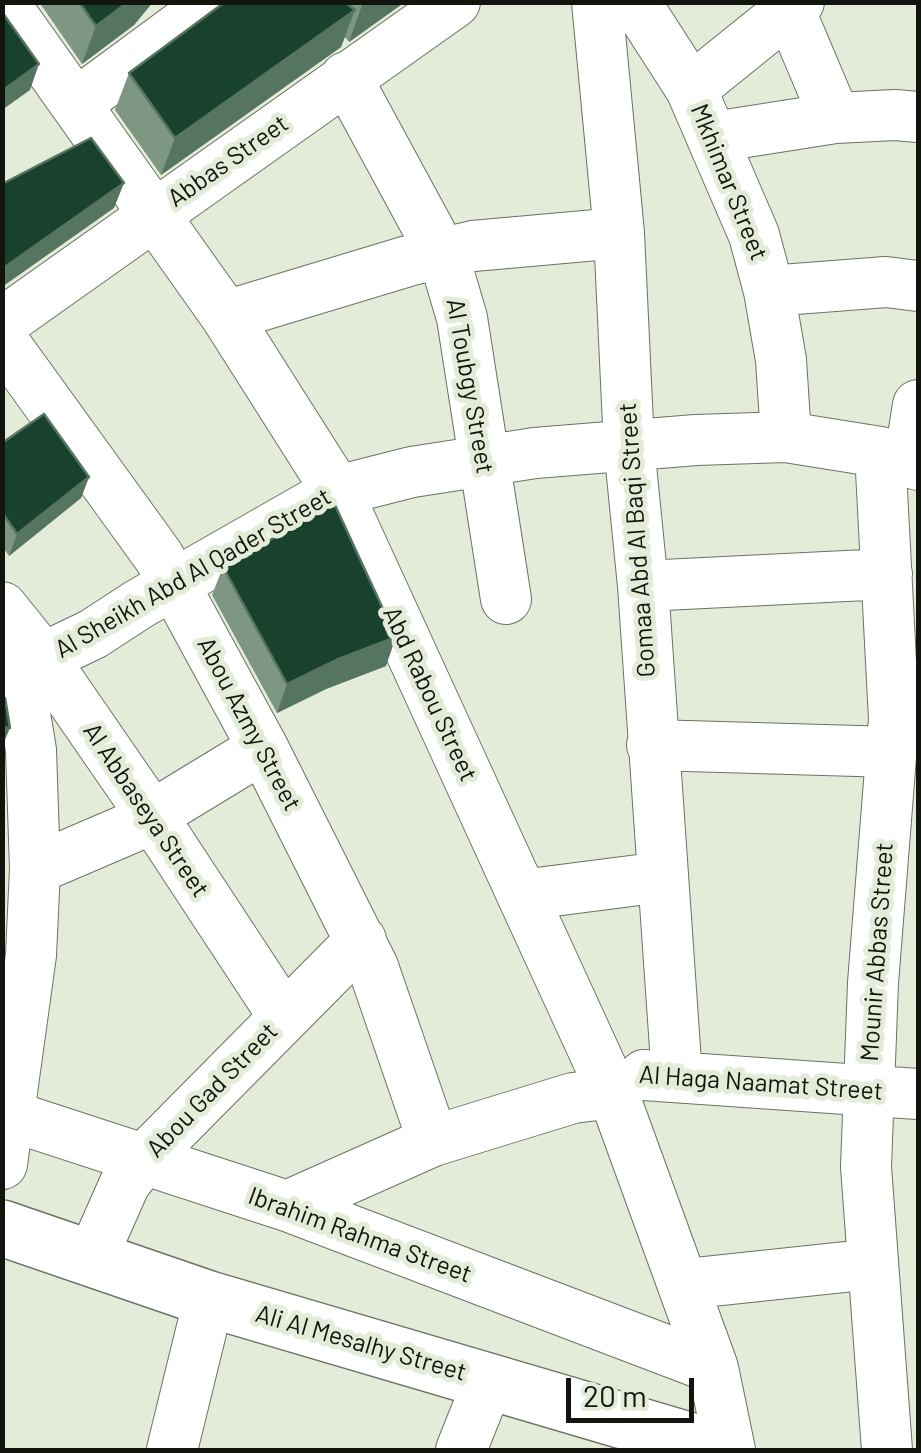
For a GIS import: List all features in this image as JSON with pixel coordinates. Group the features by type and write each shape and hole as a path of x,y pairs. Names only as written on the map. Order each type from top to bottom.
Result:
{"street":[{"name":"Abd Rabou Street","path":"4,2 226,316 337,490 609,1083 713,1368 730,1450"},
{"path":"76,103 214,2"},
{"name":"Abbas Street","path":"2,323 455,2"},
{"name":"Gomaa Abd Al Baqi Street","path":"597,2 619,233 630,446 677,1077"},
{"name":"Mkhimar Street","path":"635,2 691,89 754,234 781,360 786,437"},
{"path":"691,89 791,5 836,118"},
{"name":"Al Toubgy Street","path":"346,77 440,253 462,318 506,598"},
{"path":"714,136 836,118 895,114 918,118"},
{"path":"226,316 440,253 507,242 619,233"},
{"path":"769,291 886,282 918,286"},
{"name":"Abou Azmy Street","path":"2,340 174,583 263,748 361,940 433,1142"},
{"name":"Mounir Abbas Street","path":"887,1450 866,1167 867,1090 902,859 892,752 906,686 887,574 903,460 918,405"},
{"name":"Al Sheikh Abd Al Qader Street","path":"21,664 93,634 337,490 484,460 786,437 903,460"},
{"path":"643,586 887,574"},
{"name":"Al Abbaseya Street","path":"2,608 21,664 152,816 284,1017"},
{"path":"2,1164 17,936 35,869 31,750 21,664"},
{"path":"652,746 892,752"},
{"path":"35,869 113,837 263,748"},
{"path":"522,895 662,877"},
{"name":"Abou Gad Street","path":"92,1260 126,1183 144,1158 361,940"},
{"name":"Al Haga Naamat Street","path":"286,1206 433,1142 609,1083 677,1077 918,1094"},
{"name":"Ibrahim Rahma Street","path":"6,1115 286,1206 713,1368"},
{"name":"Ali Al Mesalhy Street","path":"2,1228 209,1298 722,1450"},
{"path":"685,1284 874,1264"},
{"path":"172,1450 209,1298"},
{"path":"461,1450 489,1380"}],"building":[{"path":"79,2 128,2 96,26"},
{"path":"225,2 345,2 355,10 175,138 129,73"},
{"path":"2,12 39,64 2,91"},
{"path":"91,138 124,183 2,269 2,184"},
{"path":"44,414 89,477 17,534 2,512 2,443"},
{"path":"334,503 396,637 287,684 223,567"},
{"path":"5,698 10,728 2,727"}]}
